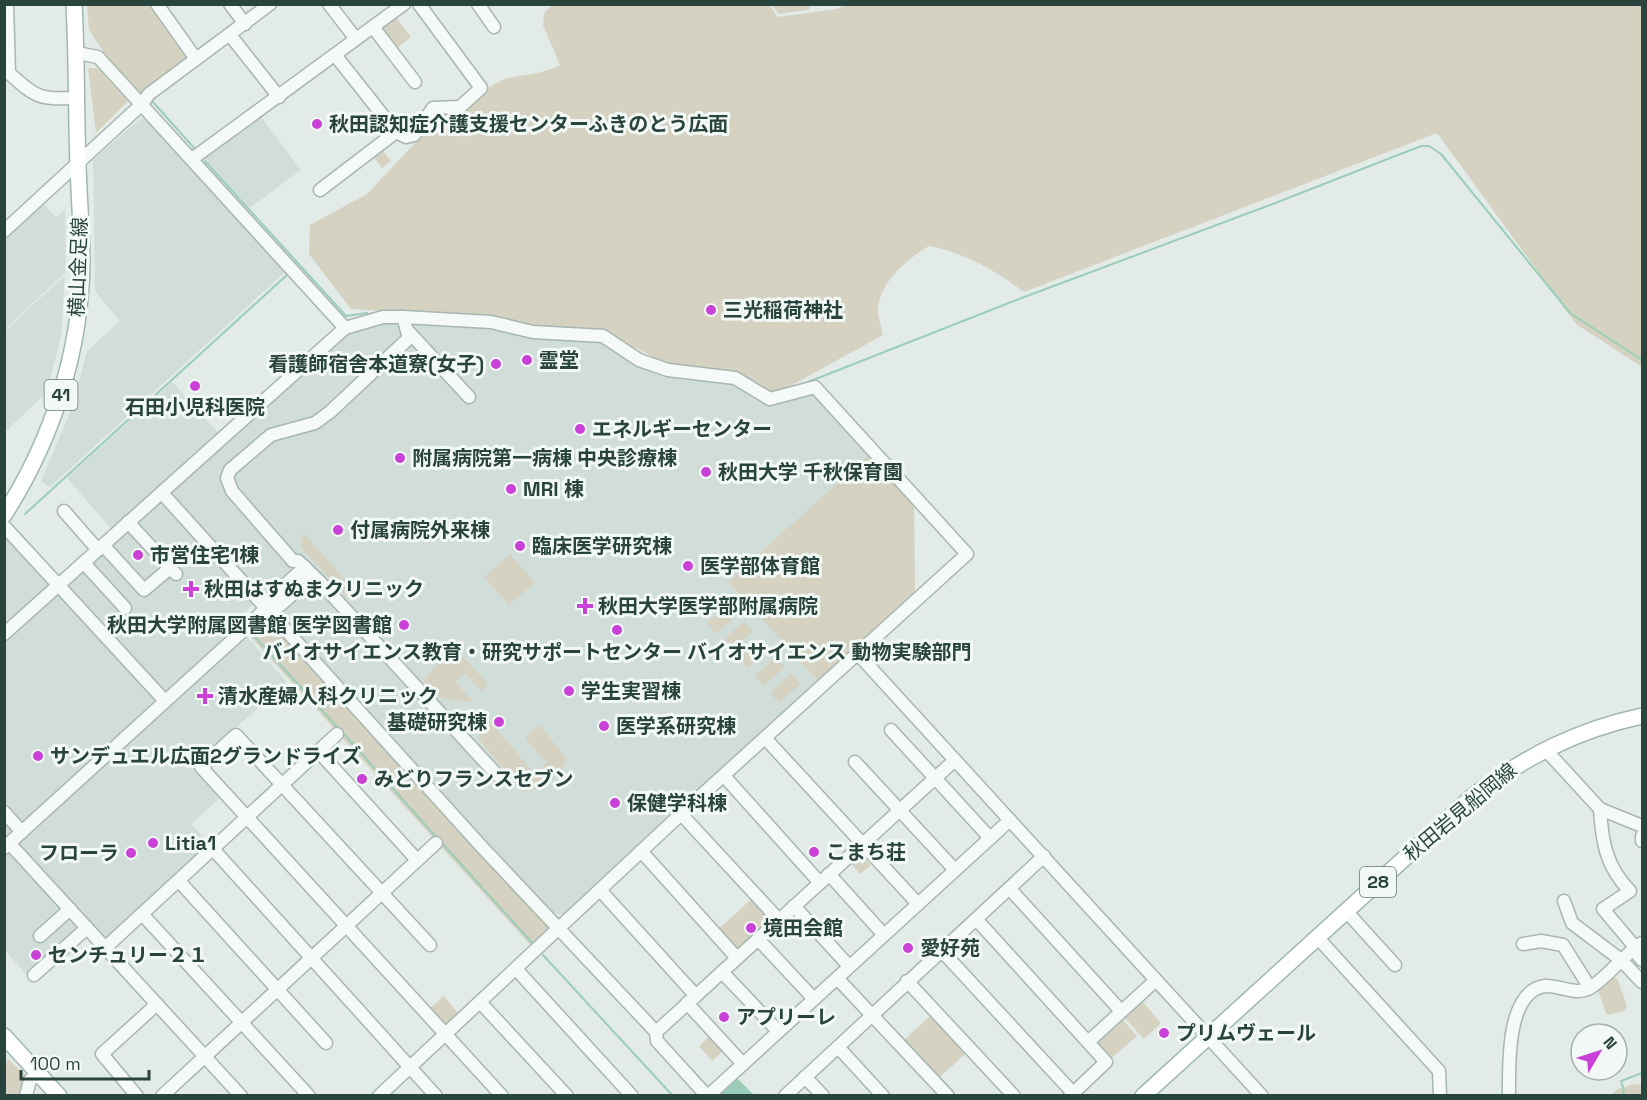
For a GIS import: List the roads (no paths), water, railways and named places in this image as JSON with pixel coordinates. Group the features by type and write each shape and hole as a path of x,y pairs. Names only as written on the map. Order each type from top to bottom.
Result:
{"main road":[{"name":"横山金足線","path":"4,515 45,441 60,400 79,310 82,263 74,4"},
{"name":"秋田岩見船岡線","path":"1143,1095 1474,795 1518,763 1545,749 1589,731 1642,716"},
{"path":"4,1036 59,1095"}],"street":[{"path":"7,4 7,75 31,94 46,98 77,98"},
{"path":"157,4 196,59"},
{"path":"230,4 244,24"},
{"path":"4,231 78,165 141,105 149,94 270,4"},
{"path":"329,4 356,39"},
{"path":"192,159 404,4"},
{"path":"335,55 396,132 406,136 414,135 433,108 460,106 481,87 419,4"},
{"path":"478,4 494,27"},
{"path":"373,27 415,82"},
{"path":"231,35 279,97"},
{"path":"77,53 98,57 345,328"},
{"path":"320,190 396,132"},
{"path":"4,634 345,328 383,317 491,322 533,332 603,336 640,361 690,374 735,378 770,399 815,387 967,554 681,814 379,1095"},
{"path":"403,317 410,338 330,412 310,425 271,435 230,470 227,478 232,491 292,561 298,561 309,572 497,776"},
{"path":"409,332 469,397"},
{"path":"162,493 559,929 656,1032 657,1041 708,1095 1010,820"},
{"path":"64,511 144,590 173,571 128,522"},
{"path":"4,526 165,701"},
{"path":"84,562 125,608"},
{"path":"237,1094 70,909 7,846 267,607 277,608 309,572"},
{"path":"858,654 1262,1095"},
{"path":"891,730 990,838"},
{"path":"105,948 338,734"},
{"path":"430,945 236,735 201,767 444,1035 502,1095"},
{"path":"765,738 918,904"},
{"path":"1545,749 1600,809 1642,826"},
{"path":"319,752 417,860"},
{"path":"656,1032 955,759"},
{"path":"855,762 955,870"},
{"path":"724,776 824,878 884,935"},
{"path":"1600,809 1601,838 1608,861 1630,891 1603,909 1637,947 1642,960"},
{"path":"4,812 22,832"},
{"path":"681,814 779,920"},
{"path":"1642,836 1642,841"},
{"path":"162,1095 436,843"},
{"path":"213,849 436,1095"},
{"path":"641,851 737,958"},
{"path":"785,1095 1044,856"},
{"path":"178,881 326,1043"},
{"path":"1010,889 1121,1011"},
{"path":"600,890 743,1064"},
{"path":"1564,901 1572,923 1621,960 1642,982"},
{"path":"794,906 849,966"},
{"path":"40,936 70,909"},
{"path":"1346,911 1395,965"},
{"path":"142,914 309,1095"},
{"path":"940,950 1071,1094 1106,1062 976,919"},
{"path":"34,975 87,928"},
{"path":"1317,937 1439,1071 1440,1095"},
{"path":"758,939 814,999"},
{"path":"1522,944 1541,941 1563,945 1590,988"},
{"path":"1509,1095 1514,1020 1519,1005 1527,995 1544,986 1579,992 1590,988 1637,947"},
{"path":"516,969 632,1095"},
{"path":"722,972 778,1031"},
{"path":"837,978 948,1095"},
{"path":"1088,1042 1156,980"},
{"path":"907,981 1014,1095"},
{"path":"480,1002 567,1095"},
{"path":"137,1095 102,1054 157,1004"},
{"path":"838,1047 883,1095"},
{"path":"26,1095 30,1080 39,1074"},
{"path":"805,1077 823,1095"}],"waterway":[{"path":"153,102 195,149"},
{"path":"808,382 1421,146 1429,146 1441,154 1570,313 1642,360"},
{"path":"205,161 346,316 367,313"},
{"path":"25,514 288,274"},
{"path":"255,637 339,729"},
{"path":"343,733 437,838"},
{"path":"441,842 534,945"},
{"path":"543,955 673,1096"},
{"path":"1622,1096 1624,1091 1621,1081 1642,1073"}],"place":[{"name":"秋田認知症介護支援センターふきのとう広面","path":"317,124"},
{"name":"三光稲荷神社","path":"711,310"},
{"name":"霊堂","path":"527,360"},
{"name":"看護師宿舎本道寮(女子)","path":"496,364"},
{"name":"石田小児科医院","path":"195,386"},
{"name":"エネルギーセンター","path":"580,429"},
{"name":"附属病院第一病棟 中央診療棟","path":"400,458"},
{"name":"秋田大学 千秋保育園","path":"706,472"},
{"name":"MRI 棟","path":"511,489"},
{"name":"付属病院外来棟","path":"338,530"},
{"name":"臨床医学研究棟","path":"520,546"},
{"name":"市営住宅1棟","path":"138,555"},
{"name":"医学部体育館","path":"688,566"},
{"name":"秋田はすぬまクリニック","path":"191,589"},
{"name":"秋田大学医学部附属病院","path":"585,606"},
{"name":"秋田大学附属図書館 医学図書館","path":"404,625"},
{"name":"バイオサイエンス教育・研究サポートセンター バイオサイエンス 動物実験部門","path":"617,630"},
{"name":"学生実習棟","path":"569,691"},
{"name":"清水産婦人科クリニック","path":"205,696"},
{"name":"基礎研究棟","path":"499,722"},
{"name":"医学系研究棟","path":"604,726"},
{"name":"サンデュエル広面2グランドライズ","path":"38,756"},
{"name":"みどりフランスセブン","path":"362,779"},
{"name":"保健学科棟","path":"615,803"},
{"name":"Litia1","path":"153,843"},
{"name":"こまち荘","path":"814,852"},
{"name":"フローラ","path":"131,853"},
{"name":"境田会館","path":"751,928"},
{"name":"愛好苑","path":"908,948"},
{"name":"センチュリー２１","path":"36,955"},
{"name":"アプリーレ","path":"724,1017"},
{"name":"プリムヴェール","path":"1164,1033"}]}
